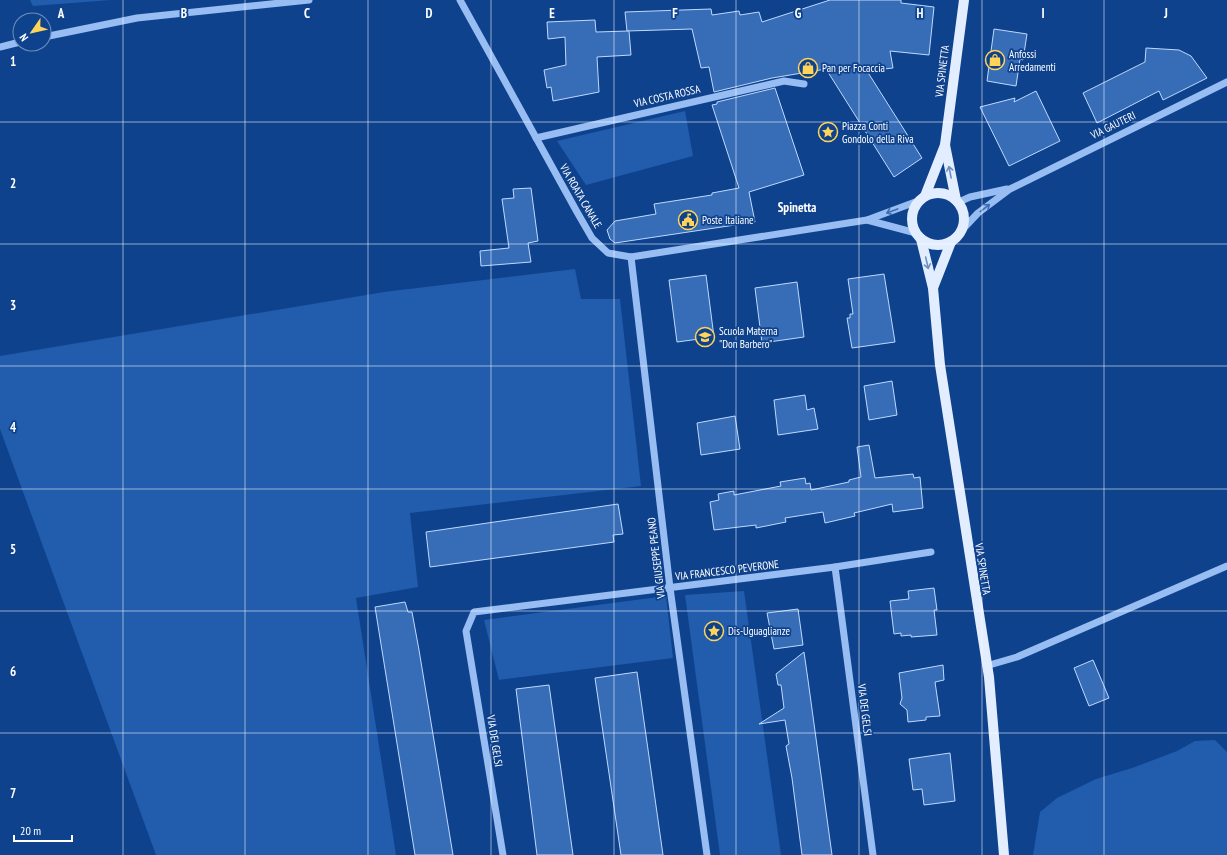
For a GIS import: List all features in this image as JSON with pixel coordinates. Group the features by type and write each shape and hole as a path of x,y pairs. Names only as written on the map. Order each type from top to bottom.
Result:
{"main road":[{"name":"VIA SPINETTA","path":"922,199 945,145 964,0"},
{"name":"VIA SPINETTA","path":"945,145 957,201"},
{"path":"941,193 957,201 964,214 962,230 951,242 936,245 919,236 912,217 922,199 941,193"},
{"name":"VIA SPINETTA","path":"919,236 933,288 940,365 986,666 989,677 1004,855"},
{"name":"VIA SPINETTA","path":"933,288 951,242"}],"street":[{"path":"52,36 137,18 309,0"},
{"name":"VIA ROATA CANALE","path":"460,0 592,238 608,253 631,257 867,220 922,199"},
{"path":"0,46 12,44"},
{"name":"VIA COSTA ROSSA","path":"536,138 784,81 804,84"},
{"name":"VIA GAUTERI","path":"962,230 978,213 1010,188 1227,82"},
{"name":"VIA GAUTERI","path":"957,201 1010,188"},
{"name":"VIA ROATA CANALE","path":"867,220 919,236"},
{"name":"VIA GIUSEPPE PEANO","path":"631,257 670,588 707,855"},
{"name":"VIA FRANCESCO PEVERONE","path":"466,631 474,612 835,567 931,552"},
{"path":"986,666 1017,657 1227,566"},
{"name":"VIA DEI GELSI","path":"835,567 873,855"},
{"name":"VIA DEI GELSI","path":"466,631 503,855"}],"shaded area":[{"path":"30,0 111,0 33,6"},
{"path":"685,111 693,156 586,185 557,141"},
{"path":"575,269 581,299 620,299 641,486 410,513 418,587 356,598 396,855 156,855 0,429 0,356 384,292"},
{"path":"744,591 781,855 720,855 685,595"},
{"path":"666,596 673,658 499,680 484,620"},
{"path":"1215,740 1227,752 1227,855 1033,855 1040,812 1057,798 1096,779 1135,767 1177,751 1195,741"}],"building":[{"path":"830,0 901,0 901,3 934,7 929,55 890,51 893,68 867,71 922,158 894,177 826,69 772,78 714,92 709,67 701,68 692,29 627,31 625,12 711,9 712,15 739,11 740,15 759,12 762,22"},
{"path":"595,20 596,32 629,31 631,55 597,57 599,92 553,101 551,87 547,88 544,70 566,65 565,37 548,39 547,22"},
{"path":"994,29 1027,34 1023,60 1020,59 1016,86 987,81"},
{"path":"1146,48 1179,50 1191,56 1207,78 1163,100 1159,91 1097,123 1083,93 1145,62"},
{"path":"775,88 804,175 749,192 755,222 615,243 610,239 607,230 615,221 656,214 654,204 712,195 712,193 739,188 712,105 717,104 717,102"},
{"path":"1036,91 1060,141 1009,166 980,107 1015,98 1014,102"},
{"path":"531,188 538,241 528,243 531,262 481,266 480,251 509,248 502,199 514,198 513,189"},
{"path":"884,274 895,342 852,348 847,318 850,318 850,314 853,314 848,279"},
{"path":"706,275 714,337 677,342 669,280"},
{"path":"797,282 804,337 762,343 755,288"},
{"path":"892,381 897,415 869,420 864,386"},
{"path":"805,395 807,410 814,408 818,429 778,435 774,400"},
{"path":"735,416 740,449 701,455 697,423"},
{"path":"869,445 875,478 913,474 914,478 920,477 923,508 893,512 892,504 854,513 855,516 825,523 823,512 785,518 786,522 756,528 756,525 714,530 710,502 719,500 718,494 734,491 734,495 781,486 780,482 805,478 806,484 810,483 811,490 849,482 849,480 861,477 857,447"},
{"path":"618,504 623,534 613,535 614,542 430,567 426,532"},
{"path":"934,588 937,610 934,610 937,635 911,637 911,635 901,636 901,633 894,634 890,601 909,599 908,591"},
{"path":"405,602 408,612 412,612 453,855 415,855 375,607"},
{"path":"798,609 803,645 774,649 767,613"},
{"path":"804,652 832,855 802,855 792,778 786,746 789,744 785,720 759,724 784,708 781,685 778,685 776,674"},
{"path":"1093,660 1109,698 1089,706 1074,668"},
{"path":"943,665 944,680 935,682 940,716 926,717 926,720 908,722 907,710 900,704 902,698 899,673"},
{"path":"637,672 663,855 621,855 595,678"},
{"path":"549,685 573,855 537,855 516,689"},
{"path":"950,753 955,801 924,805 922,789 913,790 909,759"}],"place":[{"name":"Anfossi Arredamenti","path":"995,60"},
{"name":"Pan per Focaccia","path":"808,68"},
{"name":"Piazza Conti Gondolo della Riva","path":"828,132"},
{"name":"Poste Italiane","path":"688,220"},
{"name":"Scuola Materna \"Don Barbero\"","path":"705,337"},
{"name":"Dis-Uguaglianze","path":"714,631"}],"district":[{"name":"Spinetta","path":"797,207"}]}
